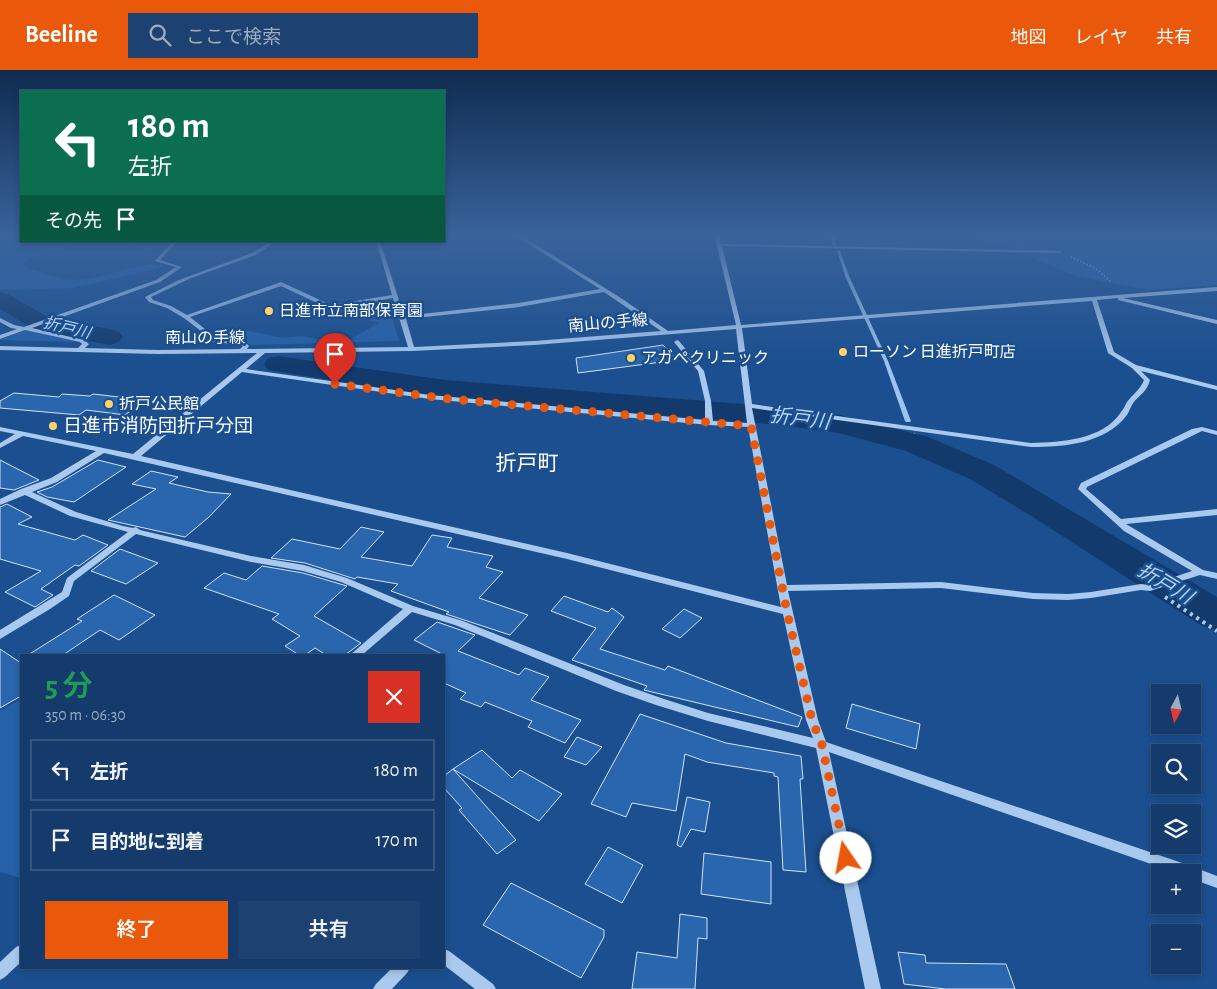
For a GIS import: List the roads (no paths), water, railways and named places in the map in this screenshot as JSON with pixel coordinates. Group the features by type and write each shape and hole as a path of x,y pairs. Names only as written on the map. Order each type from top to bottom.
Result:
{"street":[{"path":"0,337 163,279"},
{"path":"188,279 162,289 148,297 151,301 168,307 203,330 208,340 242,343 246,346 242,351"},
{"path":"389,279 412,350"},
{"path":"587,279 666,332"},
{"path":"726,279 738,327 750,406 751,425 782,588 812,720 822,745 874,989"},
{"path":"158,282 162,289"},
{"path":"186,318 280,284 330,307 394,296"},
{"name":"南山の手線","path":"0,348 262,352 412,350 738,327 1217,289"},
{"path":"402,318 519,306 605,290"},
{"path":"1111,297 1217,322"},
{"path":"750,406 1031,445 1060,445 1092,437 1108,428 1124,414 1129,404 1143,391 1147,380 1134,367 1110,353 1094,298"},
{"path":"0,320 13,327 28,327 82,341 86,344 80,350"},
{"path":"677,342 700,371 708,401 709,423"},
{"path":"135,457 262,352"},
{"path":"1134,367 1217,388"},
{"path":"240,370 430,397 709,423 751,425"},
{"path":"0,429 104,450 538,549 699,588 787,612"},
{"path":"1217,433 1202,429 1195,431 1084,485 1082,489 1119,522 1147,542 1200,572 1217,576"},
{"path":"0,446 22,433"},
{"path":"0,502 54,480 104,450"},
{"path":"24,491 73,514 121,528 136,530 251,559 304,568 344,580 410,608 459,623 620,688 660,702 708,717 822,745 1166,864"},
{"path":"1119,522 1217,512"},
{"path":"0,634 66,594 70,580 136,530"},
{"path":"782,588 941,585 1048,597 1091,596 1141,587 1150,588 1200,572"},
{"path":"356,654 410,608"},
{"path":"1201,876 1217,882"},
{"path":"0,972 20,953"},
{"path":"445,957 488,989"},
{"path":"381,989 401,969"}],"waterway":[{"path":"848,279 886,361 908,421"},
{"name":"折戸川","path":"0,299 46,326 110,337"},
{"name":"折戸川","path":"278,364 445,389 779,416 840,424 917,444 982,472 1049,511 1217,616"},
{"name":"折戸川","path":"914,435 917,444"}],"place":[{"name":"日進市立南部保育園","path":"269,311"},
{"name":"ローソン 日進折戸町店","path":"843,352"},
{"name":"アガぺクリニック","path":"631,358"},
{"name":"折戸公民館","path":"109,404"},
{"name":"日進市消防団折戸分団","path":"53,426"}],"district":[{"name":"折戸町","path":"527,463"}]}
